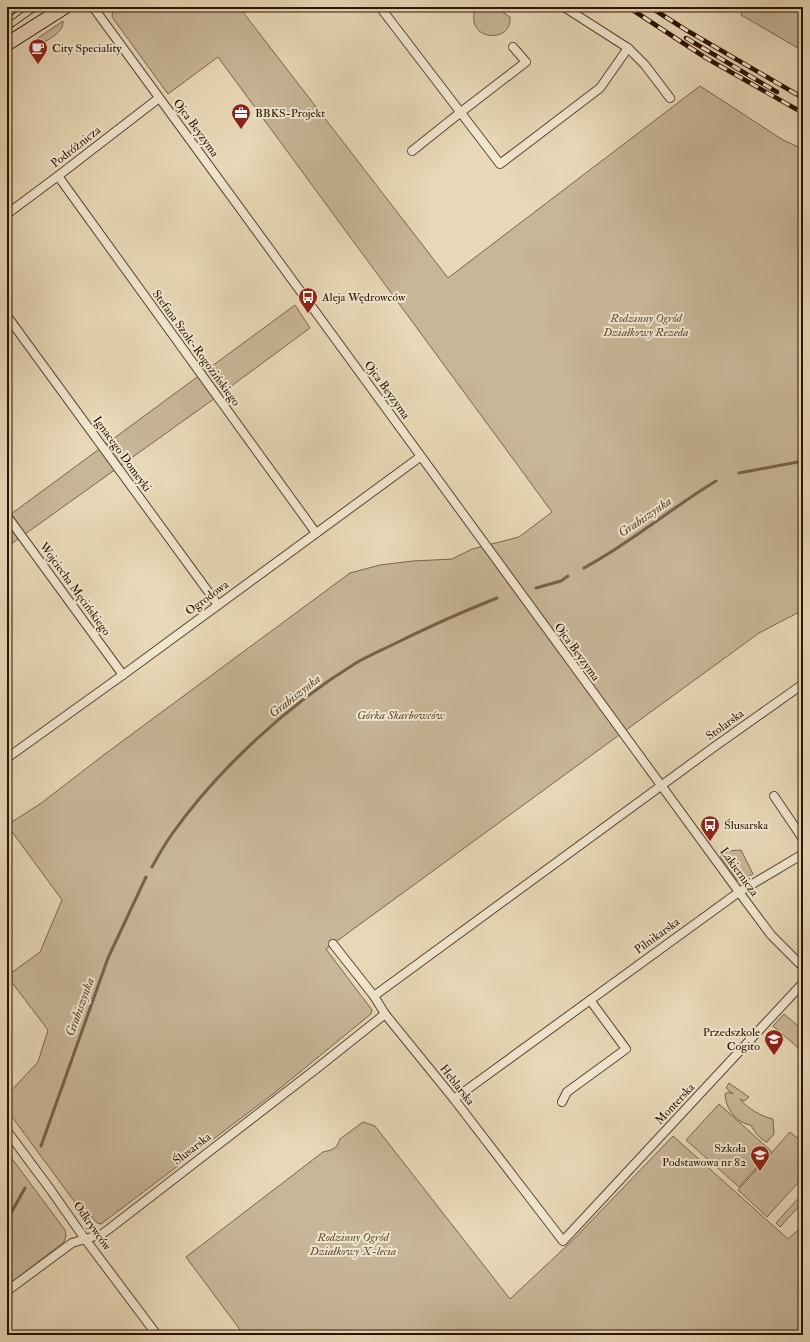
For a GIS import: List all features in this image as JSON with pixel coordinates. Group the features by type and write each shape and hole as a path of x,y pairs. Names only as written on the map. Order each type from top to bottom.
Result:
{"main road":[{"path":"7,10 11,7"},
{"path":"7,44 65,7"}],"street":[{"name":"Ojca Beyzyma","path":"93,7 661,787"},
{"path":"380,7 500,164 600,88 628,48"},
{"path":"564,7 628,48 645,65 670,98"},
{"path":"412,151 526,62 513,47"},
{"name":"Podróżnicza","path":"7,214 158,98"},
{"name":"Stefana Szolc-Rogozińskiego","path":"58,176 316,533"},
{"name":"Ignacego Domeyki","path":"7,316 218,605"},
{"name":"Ogrodowa","path":"9,753 123,675 420,456"},
{"name":"Wojciecha Męcińskiego","path":"7,516 123,675"},
{"name":"Stolarska","path":"661,787 714,747 803,684"},
{"path":"374,996 661,787"},
{"name":"Lakiernicza","path":"661,787 771,935 803,967"},
{"path":"774,796 803,839"},
{"name":"Pilnikarska","path":"454,1099 739,892 803,854"},
{"name":"Heblarska","path":"333,944 374,996 385,1014 454,1099 563,1241"},
{"name":"Monterska","path":"563,1241 803,983"},
{"path":"562,1102 567,1092 626,1049 590,1000"},
{"name":"Ślusarska","path":"7,1291 72,1243 102,1234 109,1229 385,1014"},
{"name":"Odkrywców","path":"7,1131 157,1335"}],"green space":[{"path":"113,7 239,7 448,278 700,86 783,140 803,149 803,610 759,633 326,949 372,1010 371,1014 273,1094 101,1224 97,1223 87,1211 82,1212 7,1110 7,1095 38,1062 48,1030 7,976 40,952 62,900 7,825 40,804 105,754 350,573 380,565 413,561 452,559 472,549 519,537 552,512 218,57 168,94 112,17"},
{"path":"476,7 495,7 510,17 509,26 504,32 497,35 489,35 481,32 476,27 474,18"},
{"path":"742,7 803,7 803,51 741,15"},
{"path":"63,21 61,29 40,45 37,41 38,38"},
{"path":"295,305 310,328 7,547 7,517"},
{"path":"741,850 753,874 740,881 737,880 720,856 727,851"},
{"path":"784,1014 803,1030 803,1052 773,1026"},
{"path":"729,1083 749,1097 744,1101 740,1099 747,1106 760,1114 773,1119 774,1134 767,1142 758,1135 751,1125 746,1124 736,1118 730,1110 727,1105 725,1094 728,1092 733,1094 726,1088"},
{"path":"719,1104 771,1151 739,1187 686,1140"},
{"name":"Rodzinny Ogród Działkowy X-lecia","path":"363,1122 375,1126 510,1299 572,1241 673,1136 788,1239 803,1226 803,1335 244,1335 186,1257 323,1152 331,1150 337,1146 340,1139"},
{"path":"790,1132 803,1143 803,1177 767,1217 738,1190"},
{"path":"7,1152 65,1230 66,1235 64,1242 7,1286"},
{"path":"803,1193 803,1202 780,1227 776,1223"}],"waterway":[{"name":"Grabiszynka","path":"739,473 803,461"},
{"name":"Grabiszynka","path":"584,568 635,537 683,502 716,481"},
{"name":"Grabiszynka","path":"536,588 561,581 568,576"},
{"name":"Grabiszynka","path":"152,867 172,834 211,786 256,740 305,698 331,679 365,658 458,614 497,598"},
{"name":"Grabiszynka","path":"41,1146 108,958 146,877"},
{"name":"Grabiszynka","path":"7,1220 25,1188"}],"tram line":[{"path":"7,24 30,7"},
{"path":"7,31 41,7"}],"railway":[{"path":"628,7 706,58 803,113"},
{"path":"650,7 686,30 803,98"},
{"path":"686,38 777,92"}],"place":[{"name":"City Speciality","path":"38,65"},
{"name":"BBKS-Projekt","path":"241,130"},
{"name":"Aleja Wędrowców","path":"308,314"},
{"name":"Ślusarska","path":"710,842"},
{"name":"Przedszkole Cogito","path":"774,1056"},
{"name":"Szkoła Podstawowa nr 82","path":"760,1172"}],"park label":[{"name":"Rodzinny Ogród Działkowy Rezeda","path":"646,325"},
{"name":"Górka Skarbowców","path":"401,715"}]}
